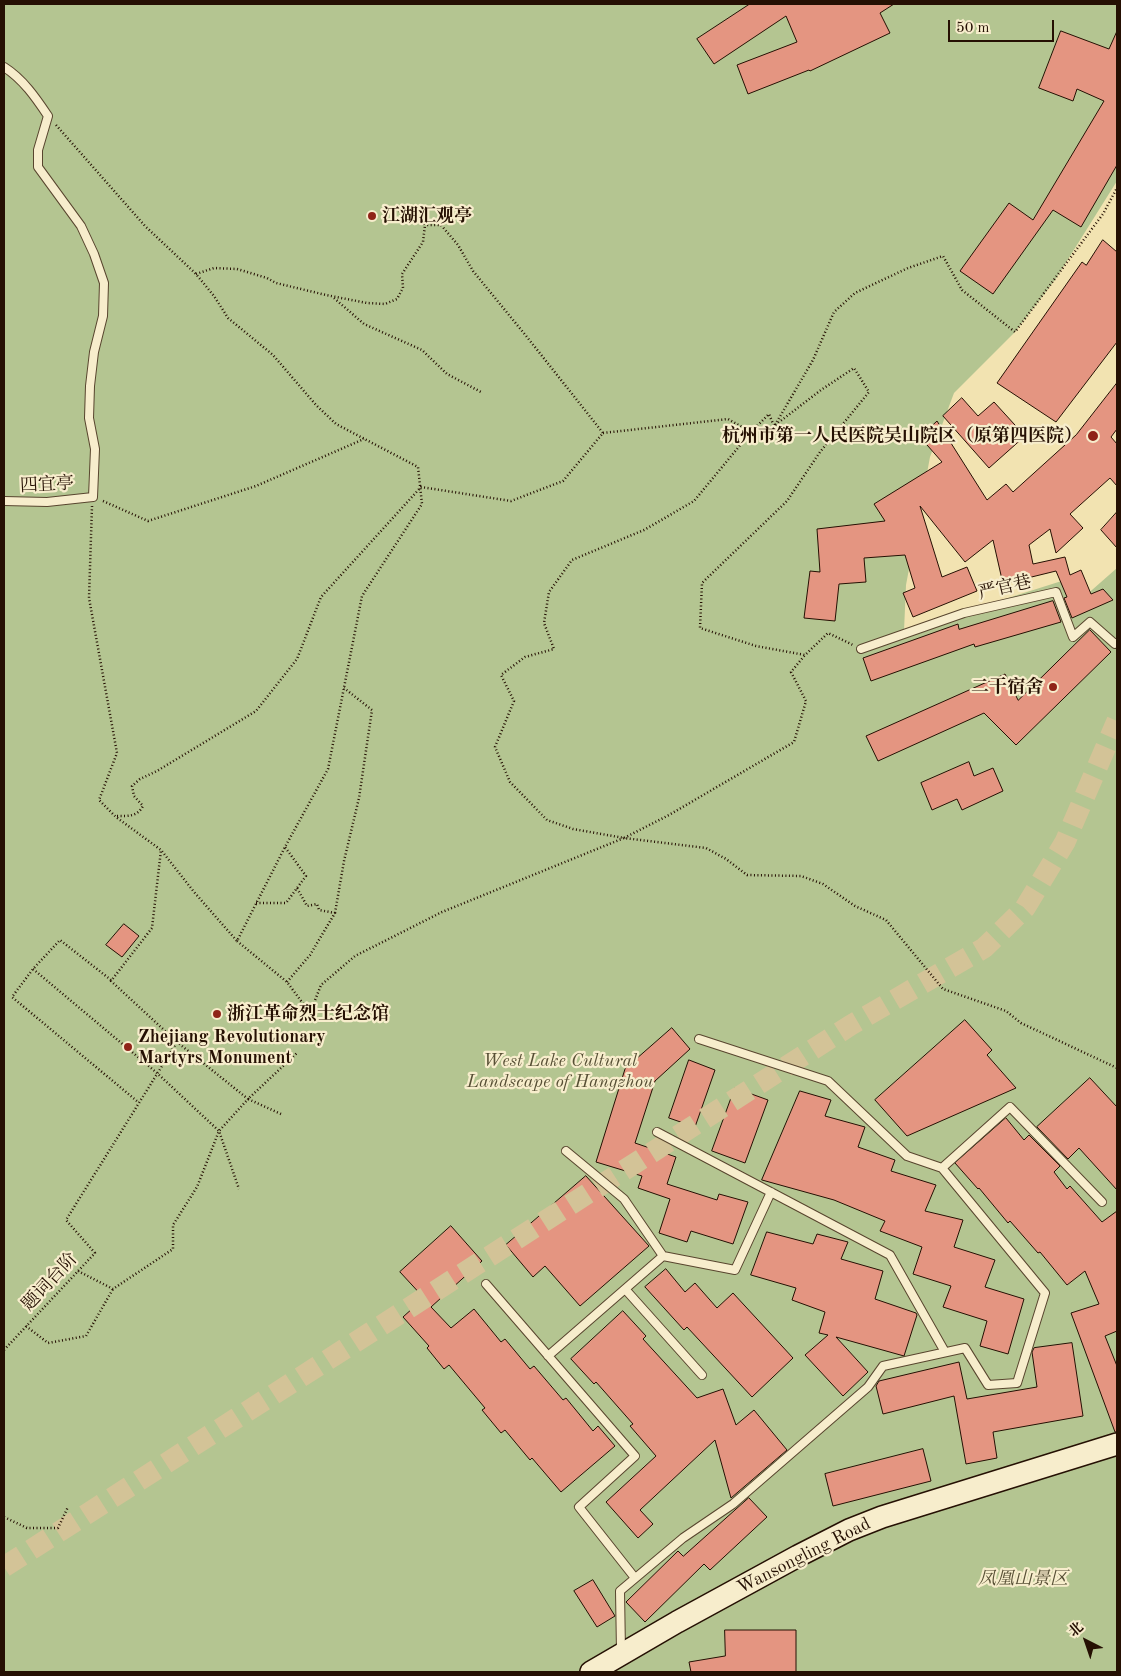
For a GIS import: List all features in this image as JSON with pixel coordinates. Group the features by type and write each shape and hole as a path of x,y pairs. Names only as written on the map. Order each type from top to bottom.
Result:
{"street":[{"name":"Wansongling Road","path":"591,1672 685,1617 849,1530 892,1514 1117,1444"}],"lane":[{"path":"4,67 35,96 48,116 38,150 38,167 80,226 94,254 104,283 103,316 94,352 90,386 89,418 95,449 93,497"},
{"name":"四宜亭","path":"4,501 46,502 93,497"},
{"name":"严官巷","path":"861,649 964,614 1056,592 1074,637 1090,622 1117,643"},
{"path":"621,1654 620,1591 683,1538 733,1504 868,1387 882,1366 965,1348 988,1385 1017,1383 1045,1293 942,1168 907,1156 828,1080 699,1039"},
{"path":"942,1168 1010,1107 1102,1202"},
{"path":"657,1132 890,1255 944,1352"},
{"path":"566,1151 624,1199 663,1256 735,1270 772,1192"},
{"path":"548,1356 663,1256"},
{"path":"486,1284 635,1456 579,1507 635,1578"},
{"path":"625,1290 702,1375"}],"path":[{"path":"48,116 145,226 196,274 228,318 273,355 316,405 336,424 418,467 422,504 362,596 328,769 285,847 237,941"},
{"path":"774,426 812,360 834,312 856,293 908,268 943,256 962,290 1016,332 1104,214 1117,188"},
{"path":"196,274 214,268 237,269 267,278 276,283 367,303 384,304 397,299 403,288 402,274 423,242 425,225 414,211 382,211"},
{"path":"425,225 441,225 458,245 473,271 527,336 603,434"},
{"path":"332,296 364,324 422,350 447,374 481,392"},
{"path":"774,426 821,390 854,368 869,392 820,452 787,501 702,583 700,628 756,646 805,655"},
{"path":"774,426 769,414 751,432 694,501 644,530 572,560 549,592 544,623 554,649 525,658 500,675 514,701 495,748 510,782 547,820 572,829 624,838 706,848 726,859 747,875 801,876 823,884 855,906 886,920 943,990 1006,1011 1021,1023 1117,1068"},
{"path":"421,487 511,501 563,481 603,434 728,418 751,432"},
{"path":"364,439 256,486 148,521 93,497 89,598 117,753 99,800 116,816 161,850 237,941 287,982 310,1013 321,985 355,956 442,912 624,838 669,815 794,742 806,701 791,672 805,655 828,633 861,649"},
{"path":"116,816 134,815 140,812 143,806 134,796 132,786 140,779 157,771 256,711 297,659 321,597 421,487"},
{"path":"287,982 310,955 335,913 344,861 359,798 372,710 344,688"},
{"path":"256,903 286,903 306,876 285,847"},
{"path":"111,981 152,928 161,850"},
{"path":"297,888 307,906 317,904 320,910 335,913"},
{"path":"177,1042 138,1102 12,996 33,969 60,940 111,981 177,1042 248,1099 281,1114"},
{"path":"33,969 157,1073 219,1131 240,1189"},
{"path":"26,1326 48,1343 86,1336 112,1289 173,1249 173,1224 197,1187 219,1131 248,1099 297,1052"},
{"name":"题词台阶","path":"4,1350 94,1253 66,1220 138,1102"},
{"path":"78,1271 112,1289"},
{"path":"4,1517 27,1528 58,1528 68,1507"}],"green space":[{"name":"West Lake Cultural Landscape of Hangzhou","path":"4,4 1117,4 1117,181 1055,280 1015,332 954,393 930,457 906,585 904,631 1068,579 1084,597 1117,568 1117,1672 4,1672"}],"building":[{"path":"750,4 894,4 880,13 890,33 810,71 748,94 737,65 797,42 786,16 714,64 697,39"},
{"path":"1061,31 1109,49 1117,31 1117,165 1081,227 1053,210 993,294 960,271 1009,203 1033,220 1104,101 1077,89 1073,101 1039,88"},
{"path":"1103,240 1117,252 1117,342 1056,422 997,383 1082,262 1086,265"},
{"path":"1117,383 1117,429 1111,437 1117,444 1117,486 1110,478 1070,514 1083,528 1056,553 1050,529 1029,545 1033,564 1065,557 1070,575 1081,570 1091,594 1103,589 1113,600 1072,618 1064,598 1067,597 1056,571 1003,584 993,540 965,562 920,506 942,577 967,567 977,591 913,617 903,593 915,588 905,555 864,558 866,582 839,584 835,621 804,618 810,571 820,572 817,529 885,521 874,504 942,462 920,437 937,421 987,500 1006,484 1013,492 1076,435"},
{"path":"962,398 978,416 994,402 1025,436 989,468 943,416"},
{"path":"1117,512 1117,548 1101,530"},
{"path":"1053,601 1061,622 975,647 974,644 871,681 863,658 958,624 959,629"},
{"path":"1090,630 1111,652 1016,745 984,713 878,761 866,736 1005,674 1018,700"},
{"path":"969,762 974,776 993,768 1003,791 962,810 957,799 932,810 921,783"},
{"path":"124,924 139,936 122,957 106,945"},
{"path":"965,1020 992,1050 987,1055 1016,1088 907,1136 875,1100"},
{"path":"672,1028 690,1049 655,1081 635,1143 676,1157 667,1184 717,1200 719,1194 748,1202 733,1244 691,1231 687,1242 659,1233 670,1199 638,1188 642,1176 596,1162 625,1069"},
{"path":"689,1060 715,1070 695,1127 669,1118"},
{"path":"1090,1078 1117,1107 1117,1190 1079,1148 1068,1159 1037,1127"},
{"path":"735,1088 768,1100 745,1163 712,1151"},
{"path":"800,1091 831,1100 825,1116 865,1127 858,1147 895,1160 891,1171 936,1185 925,1211 963,1220 954,1247 995,1260 985,1287 1024,1299 1008,1354 980,1346 987,1321 943,1307 951,1286 913,1274 922,1247 880,1231 885,1221 834,1200 762,1180"},
{"path":"1006,1118 1024,1140 1029,1135 1060,1166 1054,1172 1067,1189 1070,1186 1102,1222 1117,1211 1117,1331 1105,1336 1117,1366 1117,1432 1115,1432 1071,1313 1099,1304 1085,1271 1067,1285 1040,1252 1038,1253 1010,1221 1008,1223 955,1163"},
{"path":"586,1176 649,1246 580,1306 545,1266 533,1277 506,1245"},
{"path":"451,1226 482,1261 431,1307 451,1328 474,1309 501,1342 505,1339 530,1369 534,1366 563,1400 566,1398 593,1431 598,1426 615,1446 561,1492 532,1458 530,1460 505,1430 501,1433 482,1410 485,1408 449,1365 444,1369 427,1348 429,1346 403,1317 424,1298 400,1272"},
{"path":"767,1232 813,1244 817,1234 848,1242 841,1259 883,1271 875,1299 916,1313 917,1315 904,1356 836,1337 868,1372 843,1396 805,1355 828,1335 819,1333 825,1312 792,1300 796,1288 751,1275"},
{"path":"666,1269 685,1292 695,1283 717,1308 733,1293 793,1358 752,1397 687,1327 684,1330 645,1287"},
{"path":"623,1311 646,1336 643,1339 697,1398 723,1389 736,1425 754,1410 787,1450 731,1498 715,1440 640,1510 653,1524 638,1538 606,1502 656,1456 630,1426 633,1424 596,1382 594,1384 571,1359"},
{"path":"1072,1343 1083,1416 993,1432 997,1458 966,1464 954,1396 883,1414 876,1386 879,1381 959,1362 967,1399 1037,1387 1032,1352 1034,1348"},
{"path":"923,1449 931,1481 833,1506 825,1474"},
{"path":"749,1498 767,1517 710,1570 704,1564 645,1622 626,1602 678,1551 683,1556"},
{"path":"593,1580 615,1616 597,1627 574,1591"},
{"path":"725,1630 796,1630 796,1672 691,1672 689,1662 725,1656"}],"tunnel":[{"path":"4,1567 851,1025 984,948 1025,908 1065,842 1117,721"}],"place":[{"name":"江湖汇观亭","path":"372,216"},
{"name":"杭州市第一人民医院吴山院区（原第四医院）","path":"1093,436"},
{"name":"二干宿舍","path":"1053,687"},
{"name":"浙江革命烈士纪念馆","path":"217,1014"},
{"name":"Zhejiang Revolutionary Martyrs Monument","path":"128,1047"}],"park label":[{"name":"凤凰山景区","path":"1023,1579"}]}
